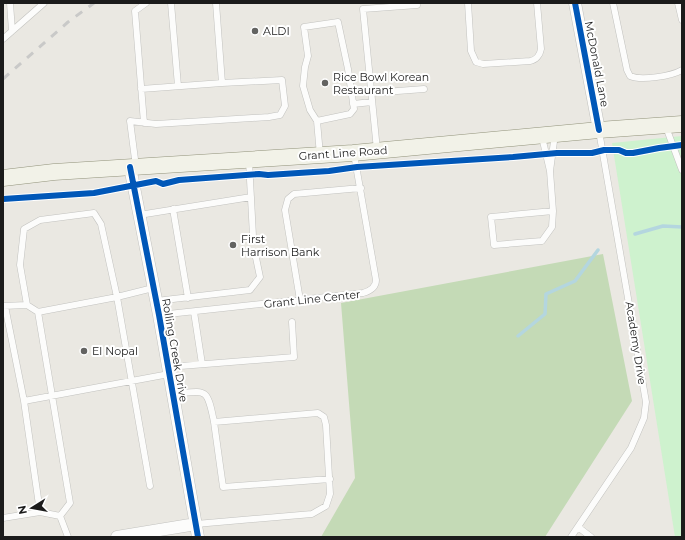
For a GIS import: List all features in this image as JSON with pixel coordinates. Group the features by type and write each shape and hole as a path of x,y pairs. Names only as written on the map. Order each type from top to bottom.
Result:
{"main road":[{"name":"Grant Line Road","path":"3,178 54,172 354,153 548,134 682,124"}],"street":[{"name":"McDonald Lane","path":"574,3 599,130"},
{"name":"Rolling Creek Drive","path":"133,167 139,215 159,315 198,537"},
{"path":"117,537 149,534 196,524"}],"lane":[{"path":"10,3 12,31"},
{"path":"3,40 44,3"},
{"path":"144,123 135,11 146,3"},
{"path":"171,3 178,86"},
{"path":"216,3 222,83"},
{"path":"468,3 471,51 478,64 530,61 539,55 541,49 538,3"},
{"path":"613,3 627,70 630,76 643,79 682,70"},
{"path":"678,3 682,20"},
{"path":"377,150 363,9 417,5"},
{"path":"316,121 350,114 354,109 348,69 338,22 304,27 308,56 305,67 304,86 310,110 316,121 320,155"},
{"path":"133,167 130,121 156,124 269,117 280,115 285,106 282,80 141,89"},
{"path":"371,93 424,89"},
{"path":"354,104 372,102"},
{"path":"666,125 682,170"},
{"name":"Academy Drive","path":"571,537 631,448 644,418 646,402 604,150 599,130"},
{"path":"548,134 550,171"},
{"path":"548,134 553,210 552,227 542,241 494,245 491,217 553,210"},
{"name":"Grant Line Center","path":"159,315 363,293 375,286 376,280 354,153"},
{"path":"249,159 253,236"},
{"path":"300,300 285,210 288,199 294,194 361,188"},
{"path":"139,215 251,197"},
{"path":"173,210 188,298"},
{"path":"28,305 20,265 24,229 40,220 94,213 101,224 117,297 150,486"},
{"path":"156,301 250,290 260,277 255,253"},
{"path":"38,312 117,297 154,288"},
{"path":"40,512 24,401 4,306 28,305 38,312 70,503 60,516"},
{"path":"194,312 202,364"},
{"path":"24,401 132,381 169,370 202,364 294,357 292,322"},
{"path":"173,394 201,392 208,396 214,422 223,487 330,479"},
{"path":"196,524 312,514 326,506 330,494 326,425 324,417 318,413 214,422"},
{"path":"3,518 40,512 60,516"},
{"path":"60,516 68,537"},
{"path":"578,527 591,537"}],"green space":[{"path":"682,136 682,537 675,537 612,143"},
{"path":"603,254 632,401 545,537 321,537 355,478 341,303"}],"waterway":[{"path":"635,234 663,226 682,227"},
{"path":"518,336 545,314 546,294 575,281 598,250"}],"railway":[{"path":"3,79 68,22 94,3"}],"cycle path":[{"path":"575,3 599,130"},
{"path":"3,199 94,193 156,181 163,184 179,180 329,171 357,167 557,153 592,153 604,150 619,150 626,153 633,153 682,145"},
{"path":"130,167 159,315 198,537"}],"place":[{"name":"ALDI","path":"255,31"},
{"name":"Rice Bowl Korean Restaurant","path":"325,83"},
{"name":"First Harrison Bank","path":"233,245"},
{"name":"El Nopal","path":"84,351"}]}
